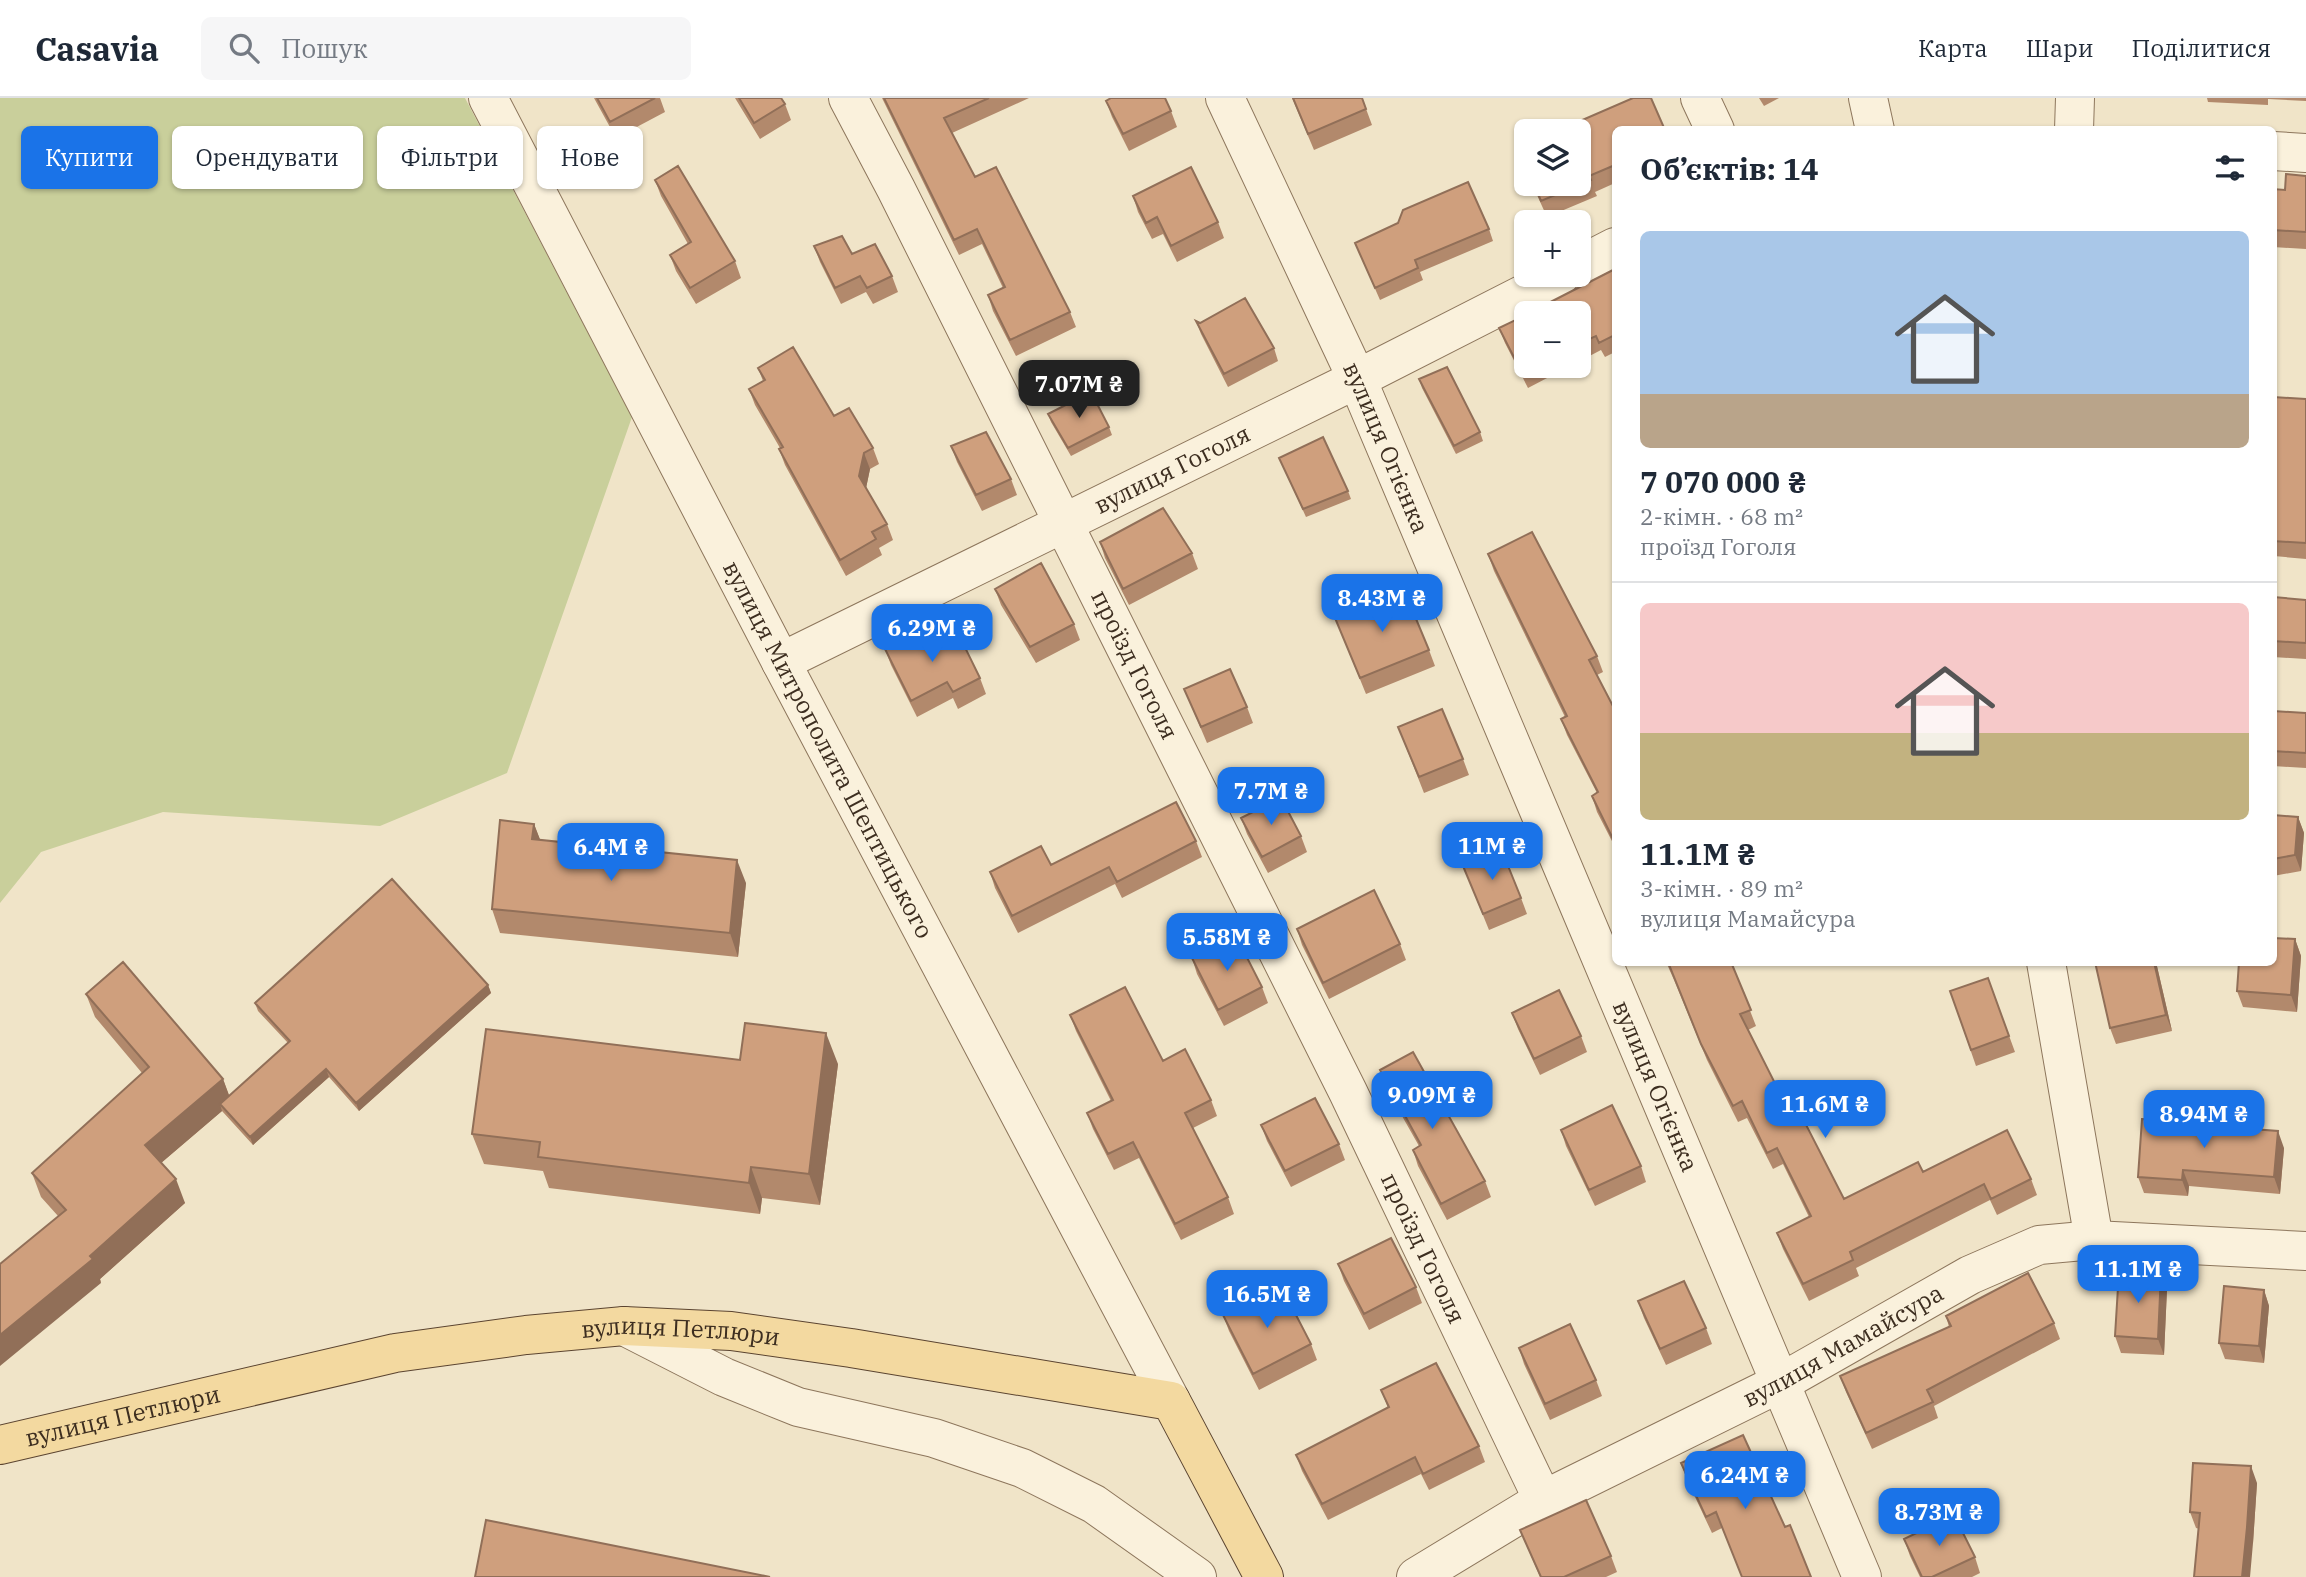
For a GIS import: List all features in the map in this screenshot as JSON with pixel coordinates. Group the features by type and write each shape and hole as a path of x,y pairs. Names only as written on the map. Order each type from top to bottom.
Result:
{"main road":[{"name":"вулиця Петлюри","path":"0,1445 395,1353 526,1335 624,1326 731,1331 1171,1401"},
{"path":"1171,1401 1264,1577"}],"street":[{"name":"вулиця Митрополита Шептицького","path":"488,98 781,662 1171,1401"},
{"name":"проїзд Гоголя","path":"848,98 903,201 1348,1092 1543,1500"},
{"name":"вулиця Огієнка","path":"1225,98 1357,379 1862,1577"},
{"path":"1700,98 1713,126"},
{"path":"1868,98 1874,126"},
{"path":"2074,126 2075,98"},
{"path":"2277,151 2306,153"},
{"path":"1591,259 1612,249"},
{"name":"вулиця Гоголя","path":"781,662 1357,379 1537,287"},
{"path":"2047,966 2094,1240"},
{"name":"вулиця Мамайсура","path":"1416,1577 1543,1500 1780,1383 1970,1275 2039,1245 2094,1240 2306,1251"},
{"path":"624,1326 724,1377 797,1407 878,1423 934,1438 1023,1468 1094,1504 1197,1577"}],"green space":[{"path":"0,98 465,98 480,126 377,126 377,189 513,189 632,417 507,773 380,826 163,812 41,852 0,903"}],"building":[{"path":"597,98 655,98 610,122"},
{"path":"739,98 781,98 785,104 754,123"},
{"path":"884,98 989,98 944,118 975,177 996,167 1070,312 1010,340 988,295 1005,287 977,229 954,240"},
{"path":"1111,98 1165,98 1171,111 1123,134 1106,101"},
{"path":"1293,98 1362,98 1366,109 1308,134"},
{"path":"1633,98 1651,98 1663,126 1612,126 1612,166 1591,175 1591,119 1585,119"},
{"path":"678,166 735,261 690,288 670,255 691,242 655,180"},
{"path":"1191,167 1218,222 1171,246 1157,217 1146,223 1133,196"},
{"path":"2286,174 2306,176 2306,232 2277,230 2277,189 2285,190"},
{"path":"1468,182 1489,229 1415,260 1418,268 1375,288 1355,243 1398,223 1403,210"},
{"path":"1539,196 1553,196 1541,201"},
{"path":"842,236 852,254 875,244 892,276 867,288 860,276 835,288 814,246"},
{"path":"1612,271 1612,336 1599,343 1596,336 1591,338 1591,301 1552,301 1580,287 1591,287 1591,281"},
{"path":"1245,298 1274,348 1224,374 1196,321 1200,323"},
{"path":"1514,321 1514,357 1499,328"},
{"path":"793,347 834,416 849,408 873,448 864,453 859,476 887,524 872,532 876,539 840,560 779,449 783,447 749,389 765,380 758,368"},
{"path":"1447,367 1480,432 1454,446 1419,379"},
{"path":"1091,392 1109,427 1068,448 1048,414"},
{"path":"2277,397 2306,399 2306,543 2277,541"},
{"path":"986,432 1011,479 976,495 951,446"},
{"path":"1323,437 1348,491 1303,509 1279,458"},
{"path":"1163,508 1192,553 1123,589 1100,542"},
{"path":"1532,532 1597,656 1589,660 1612,704 1612,837 1592,796 1598,792 1561,719 1567,716 1488,554"},
{"path":"1041,563 1074,624 1030,647 995,589"},
{"path":"1404,590 1429,650 1360,678 1335,618"},
{"path":"2277,597 2306,600 2306,643 2277,641"},
{"path":"924,629 932,644 957,631 980,678 953,692 947,682 911,701 885,649"},
{"path":"1230,669 1247,707 1201,727 1184,689"},
{"path":"1442,709 1463,759 1419,777 1398,727"},
{"path":"2277,711 2306,713 2306,753 2277,751"},
{"path":"1281,798 1301,836 1262,857 1241,818"},
{"path":"1176,802 1196,841 1117,882 1109,867 1012,916 990,872 1041,846 1051,865"},
{"path":"2277,815 2298,817 2295,855 2277,858"},
{"path":"500,820 534,824 532,839 737,860 730,933 492,909"},
{"path":"1502,851 1521,898 1483,914 1463,866"},
{"path":"392,879 488,985 356,1103 326,1069 250,1137 220,1104 290,1041 255,1003"},
{"path":"1374,890 1400,944 1323,983 1297,929"},
{"path":"1236,936 1262,987 1218,1010 1192,958"},
{"path":"2277,938 2295,939 2291,995 2237,991 2239,966 2277,966"},
{"path":"123,962 223,1079 145,1145 176,1179 90,1256 93,1259 0,1335 0,1264 66,1210 32,1173 149,1067 86,994"},
{"path":"1670,966 1733,966 1751,1010 1740,1014 1791,1115 1799,1111 1844,1199 1918,1162 1923,1172 2007,1130 2031,1179 1991,1199 1984,1184 1850,1252 1853,1260 1803,1284 1777,1233 1811,1216 1777,1148 1767,1153 1742,1101 1733,1106 1701,1044"},
{"path":"2096,966 2155,966 2166,1015 2110,1028"},
{"path":"1988,978 2009,1036 1971,1050 1950,991"},
{"path":"1125,987 1163,1061 1185,1049 1211,1100 1185,1113 1228,1197 1175,1224 1133,1142 1108,1154 1087,1113 1113,1100 1070,1015"},
{"path":"1559,990 1581,1036 1534,1059 1512,1013"},
{"path":"745,1023 826,1033 809,1174 751,1167 749,1183 538,1157 540,1142 472,1134 486,1029 740,1060"},
{"path":"1413,1052 1485,1181 1441,1204 1413,1150 1421,1145 1380,1070"},
{"path":"1315,1098 1339,1144 1285,1171 1261,1125"},
{"path":"1612,1105 1641,1166 1589,1190 1561,1130"},
{"path":"2142,1119 2278,1131 2274,1177 2183,1170 2182,1180 2138,1177"},
{"path":"1391,1238 1416,1287 1364,1314 1338,1264"},
{"path":"2119,1271 2161,1273 2158,1339 2115,1336"},
{"path":"2028,1273 2054,1323 1927,1390 1933,1402 1866,1433 1840,1376 1951,1326 1946,1316"},
{"path":"1684,1281 1706,1328 1660,1349 1638,1301"},
{"path":"1281,1286 1311,1344 1253,1374 1223,1315"},
{"path":"2224,1286 2264,1290 2259,1346 2219,1343"},
{"path":"1570,1324 1596,1380 1545,1404 1519,1348"},
{"path":"1436,1363 1479,1446 1423,1474 1415,1457 1322,1504 1296,1455 1389,1407 1381,1390"},
{"path":"1743,1435 1785,1527 1790,1525 1811,1577 1742,1577 1716,1512 1706,1517 1681,1463"},
{"path":"2193,1463 2251,1466 2242,1577 2194,1577 2200,1513 2190,1512"},
{"path":"1586,1500 1611,1556 1564,1577 1541,1577 1520,1530"},
{"path":"1954,1515 1975,1557 1932,1577 1922,1577 1904,1539"},
{"path":"486,1520 770,1577 475,1577"}]}
